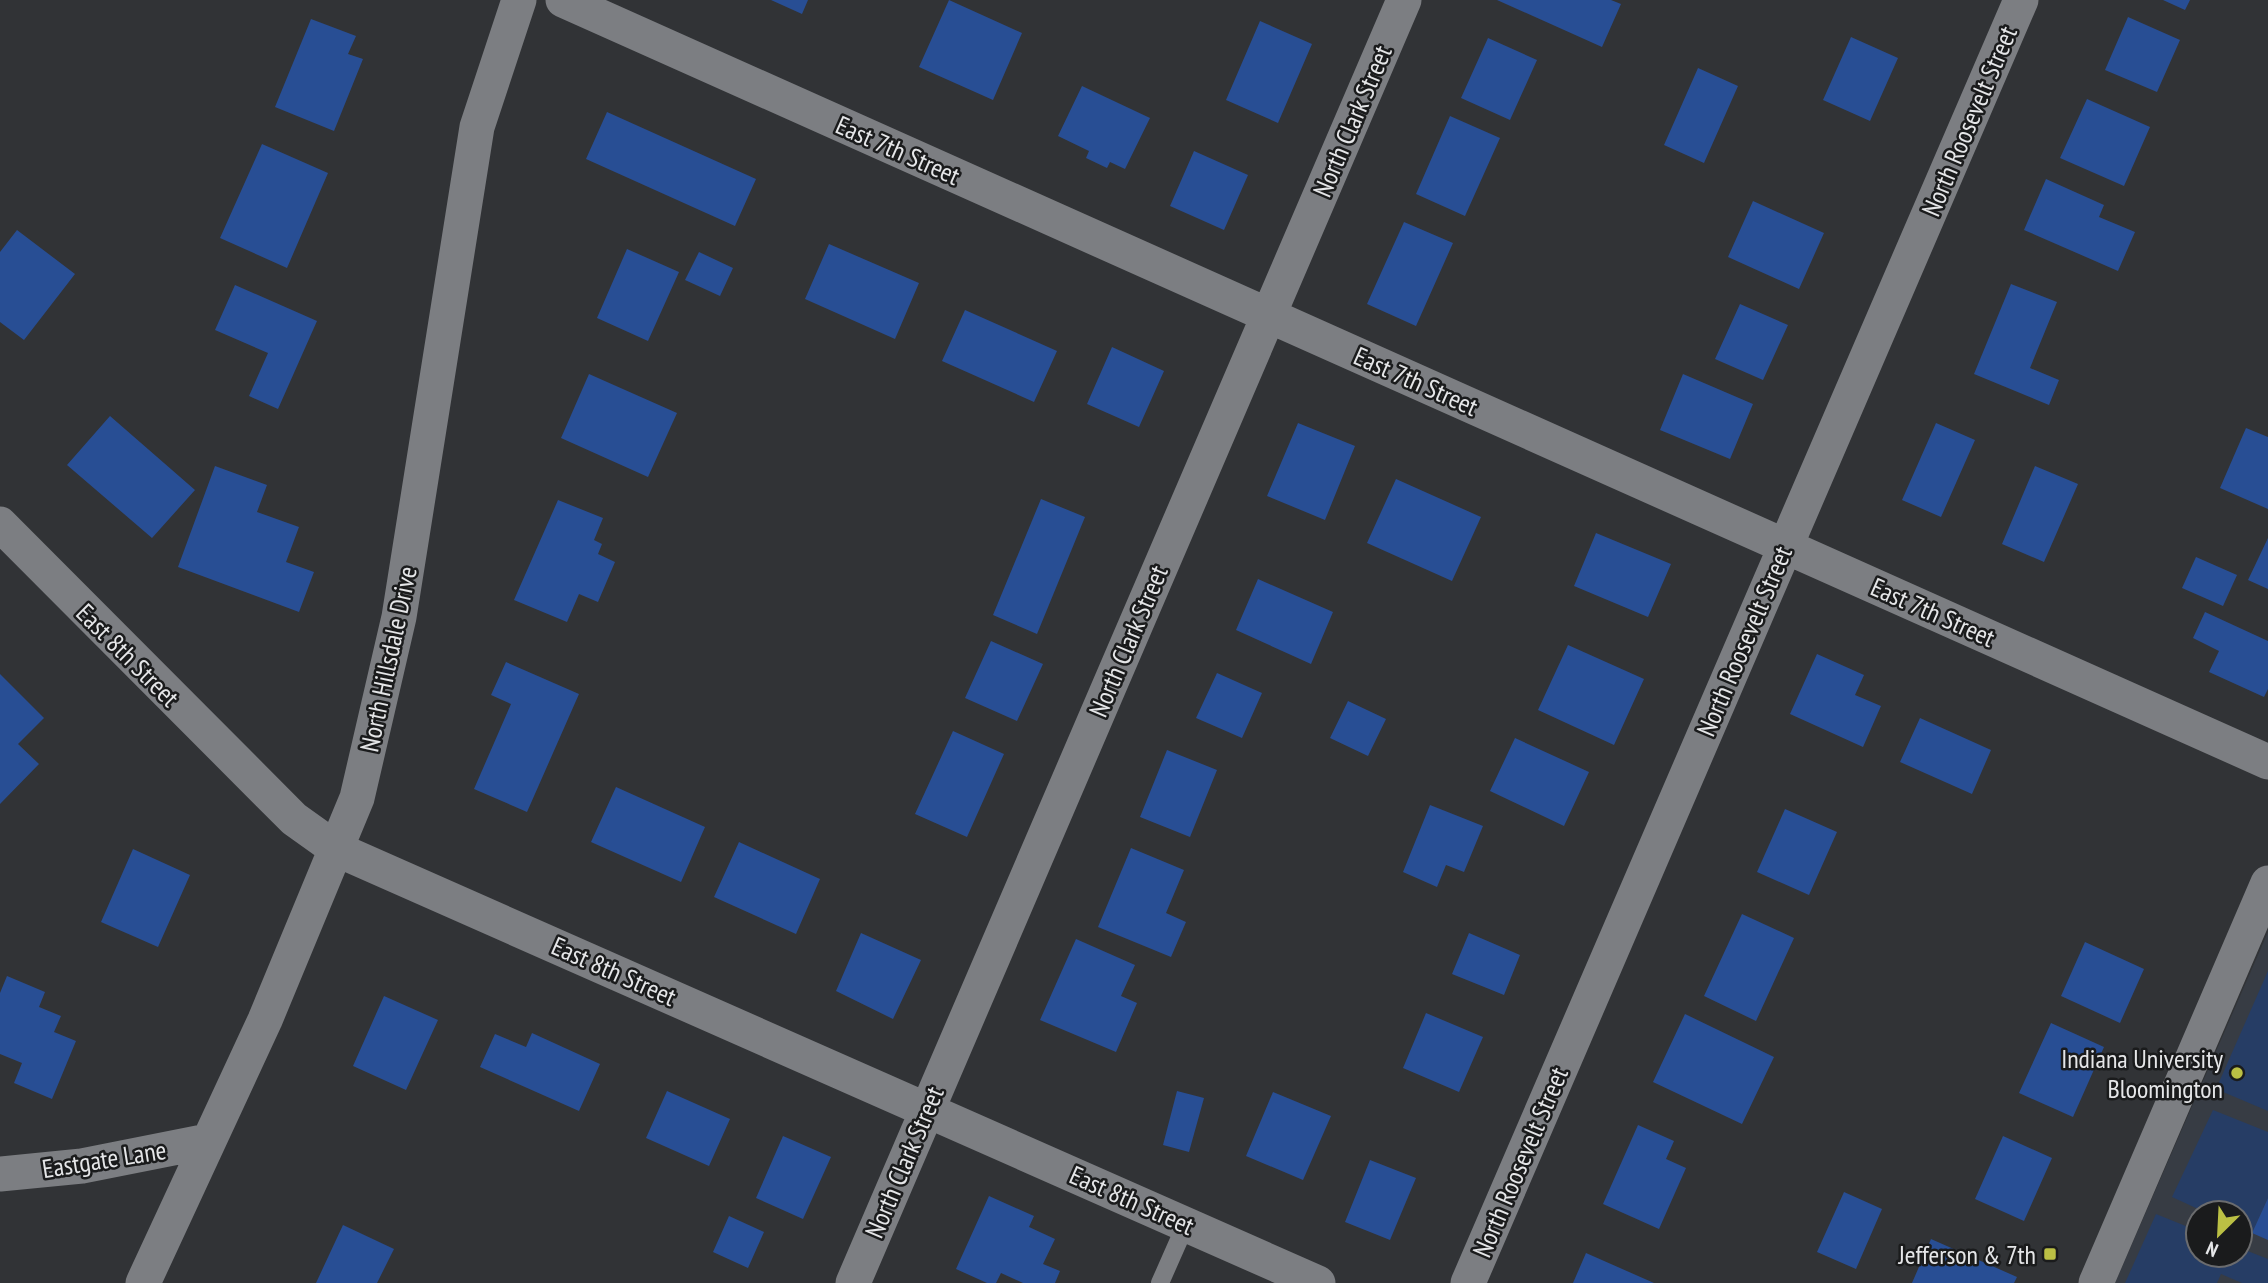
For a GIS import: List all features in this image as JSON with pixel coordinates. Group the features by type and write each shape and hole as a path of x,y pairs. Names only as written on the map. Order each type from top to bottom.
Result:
{"street":[{"name":"North Hillsdale Drive","path":"143,1283 265,1020 357,798 399,617 477,127 519,0"},
{"name":"East 7th Street","path":"563,0 2268,762"},
{"name":"North Clark Street","path":"853,1283 1404,0"},
{"name":"North Roosevelt Street","path":"1468,1283 2021,0"},
{"name":"East 8th Street","path":"0,524 294,819 336,849 928,1108 1318,1283"},
{"path":"2096,1283 2268,883"},
{"name":"Eastgate Lane","path":"0,1174 82,1166 208,1141"}],"lane":[{"path":"1160,1283 1186,1224"}],"shaded area":[{"name":"Indiana University Bloomington","path":"2268,932 2268,1283 2115,1283"},
{"path":"2268,971 2268,1111 2216,1089"},
{"path":"2213,1110 2268,1132 2268,1198 2254,1229 2254,1199 2184,1199 2184,1202 2172,1197"},
{"path":"2156,1214 2184,1225 2184,1269 2254,1269 2254,1254 2268,1259 2268,1283 2242,1283 2221,1274 2217,1283 2125,1283"}],"building":[{"path":"771,0 808,0 802,14"},
{"path":"949,0 1022,33 993,100 919,67"},
{"path":"1497,0 1611,0 1621,4 1602,47"},
{"path":"2163,0 2190,0 2185,10"},
{"path":"2128,17 2180,40 2157,92 2105,70"},
{"path":"311,19 356,36 348,54 363,59 334,131 275,107"},
{"path":"1260,21 1312,44 1278,123 1226,100"},
{"path":"1851,37 1898,58 1870,121 1823,100"},
{"path":"1488,38 1537,60 1510,120 1461,98"},
{"path":"1698,68 1738,86 1704,163 1664,145"},
{"path":"1082,86 1150,118 1125,169 1110,162 1107,168 1086,158 1089,151 1058,136"},
{"path":"2087,99 2150,127 2124,186 2060,158"},
{"path":"607,112 756,179 735,226 586,159"},
{"path":"1450,116 1500,138 1465,216 1416,194"},
{"path":"262,144 328,173 287,268 220,238"},
{"path":"1194,151 1248,175 1224,230 1170,206"},
{"path":"2046,179 2104,205 2099,217 2135,232 2118,271 2024,230"},
{"path":"1753,201 1824,233 1799,289 1728,257"},
{"path":"1404,222 1453,243 1416,326 1367,304"},
{"path":"17,230 75,274 24,340 0,322 0,252"},
{"path":"829,244 919,283 895,339 805,299"},
{"path":"627,249 679,272 648,341 597,318"},
{"path":"699,252 733,268 720,296 685,280"},
{"path":"2011,284 2057,302 2030,368 2059,380 2049,405 1974,374"},
{"path":"235,285 317,321 278,409 249,396 268,353 215,330"},
{"path":"1740,304 1788,325 1763,380 1715,359"},
{"path":"965,310 1057,351 1034,402 942,361"},
{"path":"1112,347 1164,371 1139,427 1087,404"},
{"path":"589,374 677,413 648,477 561,438"},
{"path":"1683,374 1753,404 1730,459 1660,430"},
{"path":"110,416 195,490 152,538 67,465"},
{"path":"1298,423 1355,446 1325,520 1267,496"},
{"path":"1936,423 1975,440 1941,517 1902,500"},
{"path":"2246,428 2268,437 2268,509 2220,488"},
{"path":"215,466 267,485 257,512 299,527 286,562 314,572 299,612 178,567"},
{"path":"2035,466 2078,484 2044,562 2002,544"},
{"path":"1396,479 1481,517 1452,581 1367,543"},
{"path":"1041,499 1085,517 1037,634 993,615"},
{"path":"558,500 603,518 594,540 602,544 598,554 615,562 598,602 579,594 567,622 514,600"},
{"path":"1596,533 1671,564 1648,617 1574,586"},
{"path":"2268,538 2268,589 2248,580"},
{"path":"2196,557 2237,575 2223,606 2182,588"},
{"path":"1258,579 1333,612 1311,664 1236,630"},
{"path":"2205,612 2268,641 2268,689 2264,697 2209,672 2219,651 2193,638"},
{"path":"991,641 1043,664 1017,721 965,698"},
{"path":"1568,645 1644,679 1614,745 1538,710"},
{"path":"1817,654 1864,675 1855,695 1881,706 1863,747 1790,714"},
{"path":"506,662 579,694 527,812 474,789 511,704 491,695"},
{"path":"1217,673 1262,693 1242,738 1196,718"},
{"path":"0,674 44,718 18,744 39,764 0,804"},
{"path":"1348,701 1386,719 1368,756 1330,738"},
{"path":"1920,718 1991,750 1972,794 1900,762"},
{"path":"953,731 1004,754 967,837 915,814"},
{"path":"1515,738 1589,772 1564,826 1490,791"},
{"path":"1167,750 1217,770 1190,837 1140,817"},
{"path":"616,787 705,827 681,882 591,842"},
{"path":"1430,805 1483,826 1464,872 1446,865 1437,887 1403,872"},
{"path":"1785,809 1837,832 1809,895 1757,872"},
{"path":"739,842 820,879 796,934 714,897"},
{"path":"1131,848 1184,870 1166,913 1186,922 1171,957 1098,927"},
{"path":"133,849 190,875 158,947 101,922"},
{"path":"1742,914 1794,938 1756,1021 1704,996"},
{"path":"861,933 921,960 893,1019 836,991"},
{"path":"1469,933 1520,955 1504,995 1452,974"},
{"path":"1076,939 1135,965 1121,996 1137,1003 1116,1052 1040,1020"},
{"path":"2085,942 2144,969 2120,1023 2061,996"},
{"path":"7,976 45,992 39,1007 61,1016 54,1032 76,1041 52,1099 14,1083 22,1063 0,1054 0,993"},
{"path":"384,996 438,1020 406,1090 353,1066"},
{"path":"1426,1013 1483,1037 1459,1092 1403,1068"},
{"path":"1685,1014 1774,1057 1742,1124 1653,1082"},
{"path":"2051,1023 2104,1047 2073,1117 2019,1093"},
{"path":"532,1033 600,1064 579,1111 480,1067 495,1034 526,1047"},
{"path":"667,1091 730,1119 709,1166 646,1138"},
{"path":"1177,1091 1204,1098 1189,1152 1163,1145"},
{"path":"1273,1092 1331,1116 1303,1180 1246,1156"},
{"path":"1638,1125 1674,1141 1666,1159 1686,1168 1659,1229 1603,1204"},
{"path":"783,1136 831,1157 803,1219 756,1198"},
{"path":"2003,1136 2052,1158 2024,1221 1975,1199"},
{"path":"1370,1160 1416,1178 1390,1240 1345,1222"},
{"path":"1844,1192 1882,1209 1856,1269 1817,1252"},
{"path":"989,1196 1034,1216 1029,1227 1055,1239 1043,1264 1060,1271 1055,1283 1023,1283 1001,1273 996,1283 987,1283 956,1269"},
{"path":"2268,1198 2268,1240 2254,1234"},
{"path":"729,1216 764,1232 748,1268 713,1252"},
{"path":"343,1225 394,1249 377,1283 316,1283"},
{"path":"1931,1239 2017,1277 2014,1283 1912,1283"},
{"path":"1586,1253 1654,1283 1573,1283"}],"place":[{"name":"Indiana University Bloomington","path":"2237,1073"},
{"name":"Jefferson & 7th","path":"2050,1254"}]}
